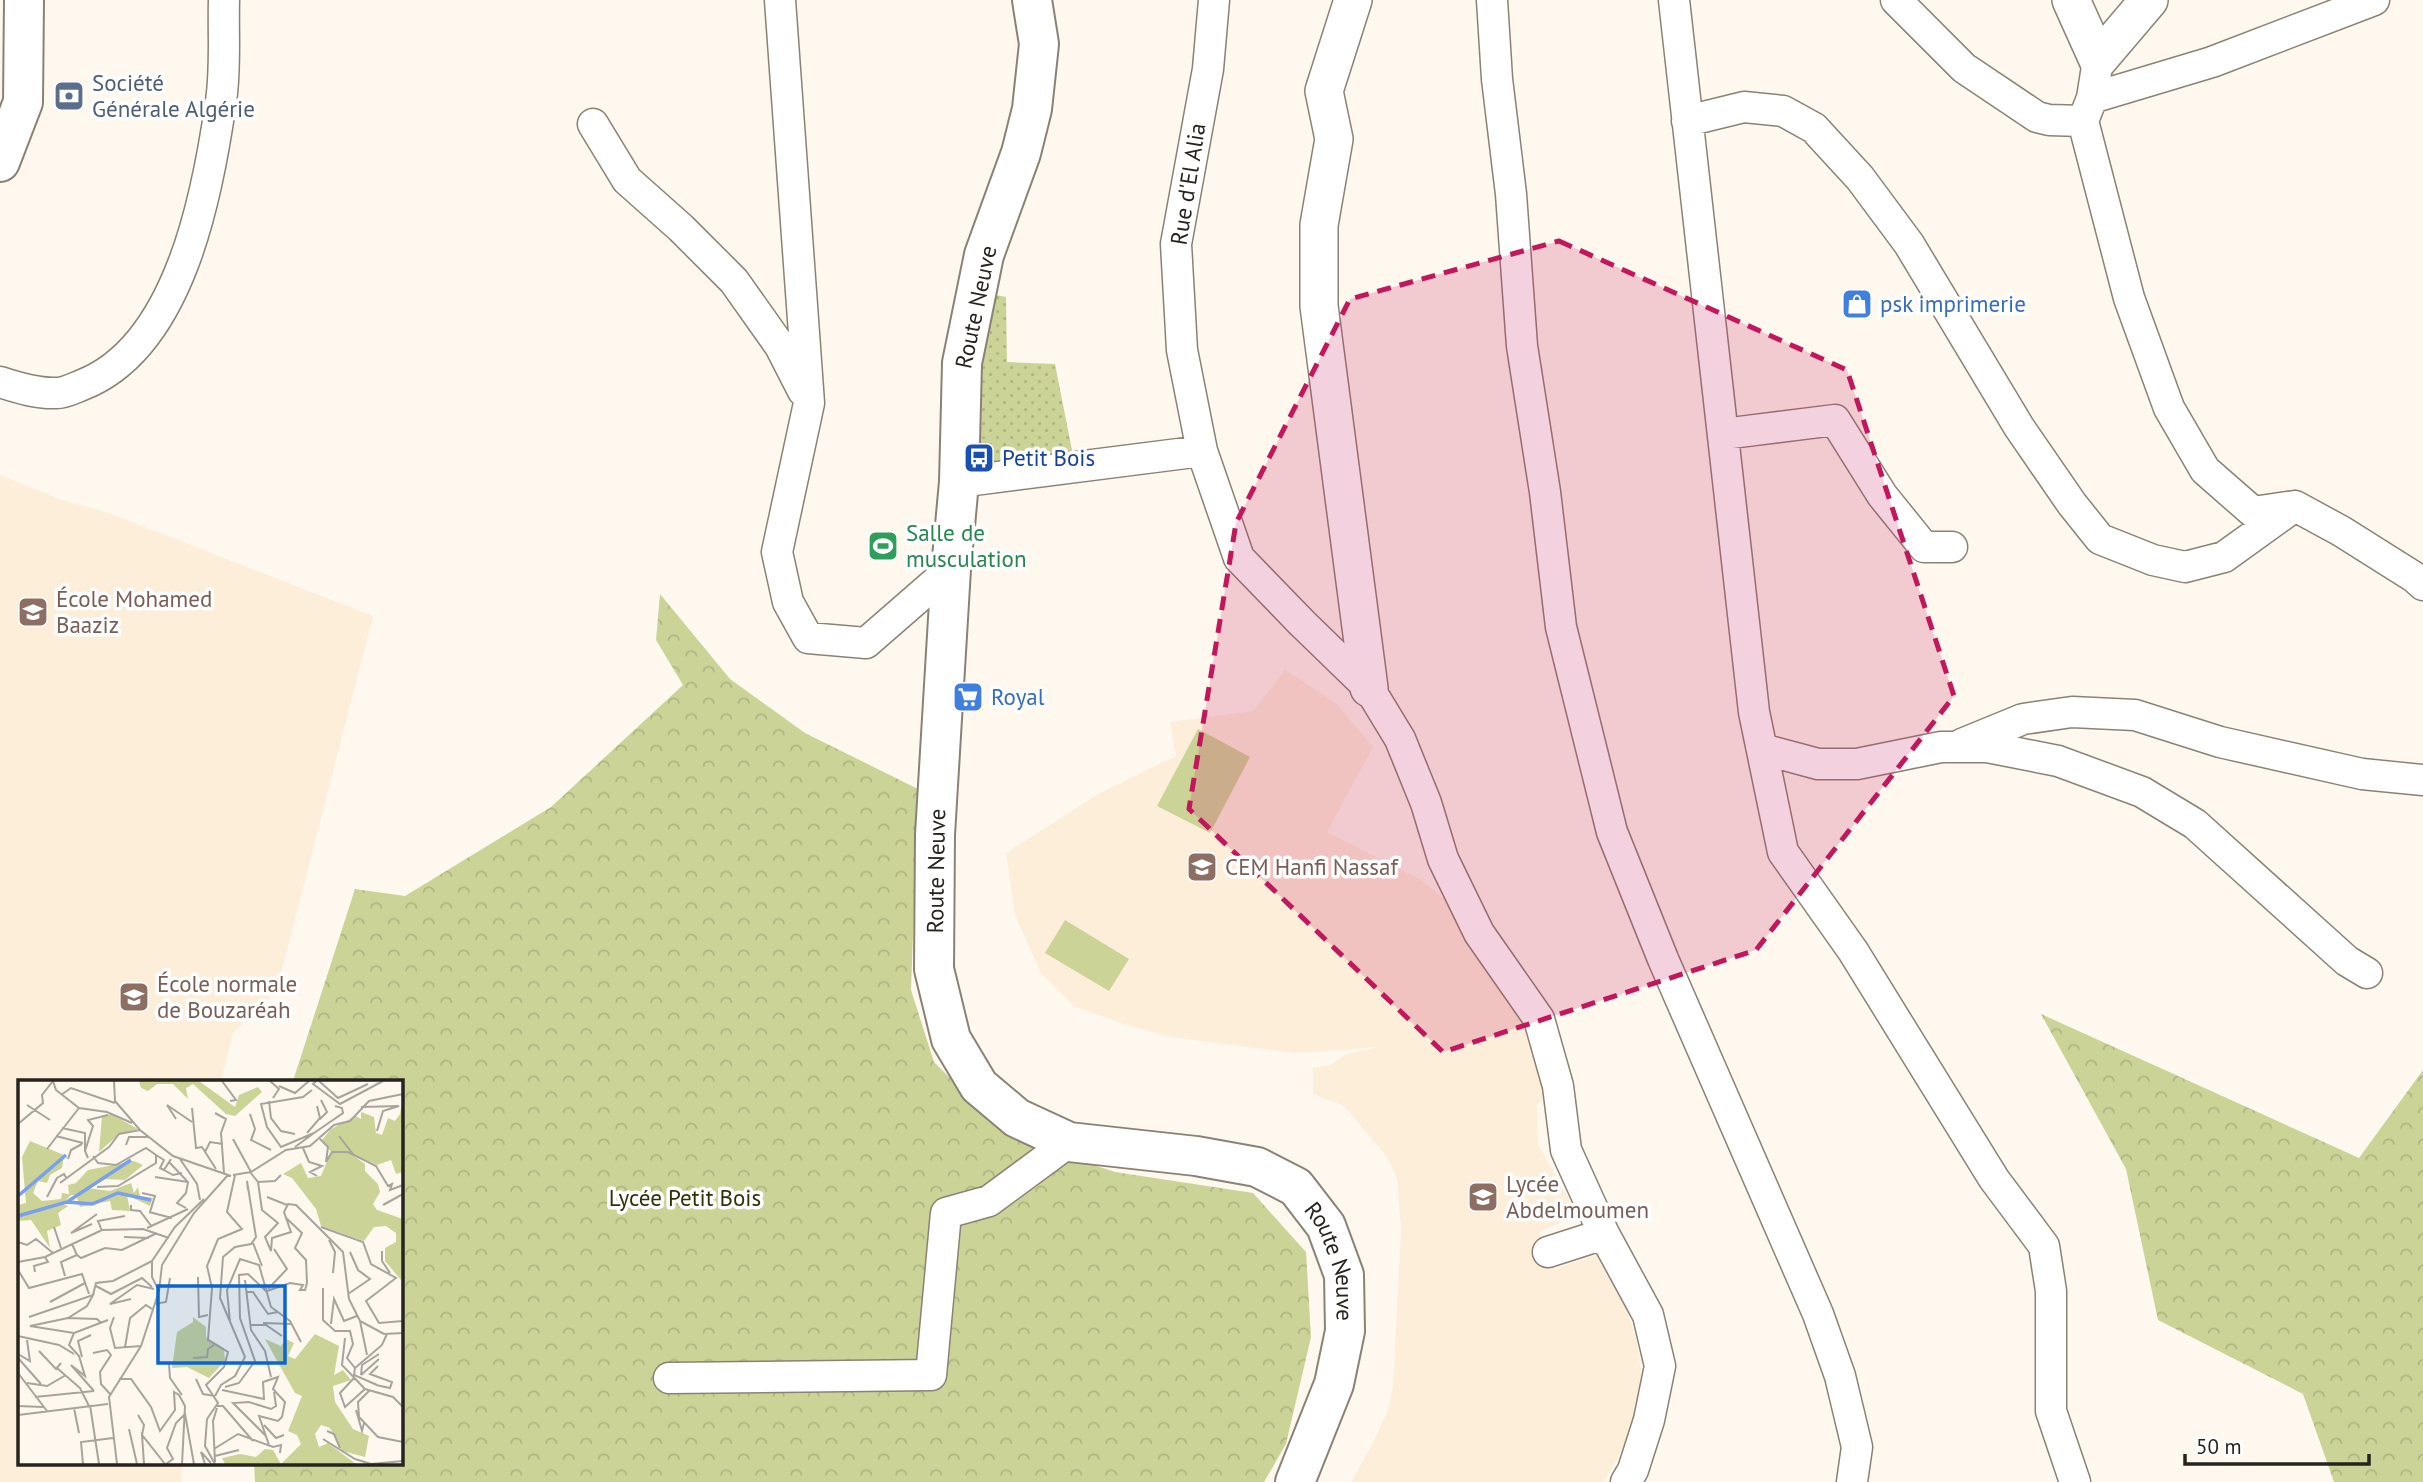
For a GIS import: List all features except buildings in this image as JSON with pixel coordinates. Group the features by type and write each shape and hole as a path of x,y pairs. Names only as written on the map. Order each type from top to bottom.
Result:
{"main road":[{"path":"0,162 24,0"},
{"name":"Route Neuve","path":"1032,0 1039,44 1032,109 1021,153 984,255 962,363 959,482 935,835 934,969 951,1039 979,1086 1017,1118 1069,1142 1196,1156 1257,1167 1296,1187 1326,1226 1344,1275 1345,1331 1334,1384 1295,1482"}],"street":[{"path":"0,382 26,391 59,394 98,379 129,356 163,308 178,280 199,219 222,99 224,0"},
{"path":"780,0 809,403 777,552 788,602 808,638 866,643 951,569"},
{"name":"Rue d'El Alia","path":"1214,0 1208,69 1176,244 1181,350 1202,451 1239,558 1369,688 1400,739 1426,803 1443,859 1479,933 1539,1019 1558,1086 1566,1150 1604,1234 1648,1315 1660,1367 1649,1420 1626,1482"},
{"path":"1353,0 1324,90 1334,139 1319,225 1319,306 1369,688"},
{"path":"1492,0 1497,79 1511,194 1522,346 1545,492 1562,627 1612,832 1663,959 1818,1314 1840,1376 1857,1447 1852,1482"},
{"path":"1674,0 1754,712 1783,852 1853,951 1994,1179 2044,1246 2051,1291 2051,1411 2075,1482"},
{"path":"1896,0 1964,68 2037,117 2049,120 2088,109 2374,0"},
{"path":"2071,0 2098,60"},
{"path":"2149,0 2098,60 2088,109 2129,298 2169,408 2205,470 2253,512 2295,506 2341,531 2423,585"},
{"path":"1687,121 1744,107 1783,111 1814,128 1860,178 1909,244 2019,427 2072,504 2100,539 2153,561 2185,567 2224,557 2295,506"},
{"path":"593,124 627,180 681,228 734,281 780,346 809,403"},
{"path":"1723,434 1835,420 1882,495 1924,547 1952,547"},
{"path":"959,482 1202,451"},
{"path":"1955,747 2023,719 2072,712 2136,715 2220,742 2362,774 2423,780"},
{"path":"1762,749 1818,764 1857,764 1941,747 1987,747 2058,761 2142,792 2195,824 2347,961 2367,974"},
{"path":"669,1378 931,1375 946,1213 989,1201 1069,1142"},
{"path":"1548,1252 1604,1234"}],"highlighted area":[{"path":"1559,241 1847,370 1954,696 1756,950 1443,1052 1189,809 1236,523 1350,299"}],"shaded area":[{"name":"École normale de Bouzaréah","path":"0,475 59,499 106,512 373,616 277,989 233,1033 221,1080 18,1080 18,1464 183,1464 181,1482 0,1482"},
{"path":"1285,670 1336,703 1373,747 1327,832 1423,881 1493,940 1533,1030 1546,1095 1537,1104 1538,1144 1578,1215 1539,1232 1555,1269 1598,1254 1626,1305 1636,1338 1641,1371 1641,1398 1636,1424 1604,1482 1351,1482 1388,1410 1393,1387 1401,1228 1397,1178 1388,1158 1344,1106 1313,1094 1313,1068 1330,1065 1345,1055 1378,1047 1296,1053 1171,1037 1074,1006 1041,973 1015,915 1006,853 1100,793 1176,756 1170,722 1253,711"}],"green space":[{"path":"985,293 1006,297 1007,362 1055,364 1073,455 1002,464 979,458 975,365"},
{"name":"Lycée Petit Bois","path":"660,594 730,679 805,733 918,789 911,990 934,1062 1009,1137 1115,1172 1253,1193 1306,1252 1311,1337 1286,1444 1264,1482 255,1482 254,1464 402,1464 402,1080 293,1080 355,889 405,896 551,807 683,685 656,640"},
{"path":"1198,729 1250,757 1210,833 1157,806"},
{"path":"1065,920 1129,959 1109,991 1045,953"},
{"path":"2041,1014 2359,1158 2423,1070 2423,1482 2334,1482 2303,1394 2158,1320 2126,1169"}],"place":[{"name":"Société Générale Algérie","path":"69,96"},
{"name":"psk imprimerie","path":"1857,304"},
{"name":"Petit Bois","path":"979,458"},
{"name":"Salle de musculation","path":"883,546"},
{"name":"École Mohamed Baaziz","path":"33,612"},
{"name":"Royal","path":"968,697"},
{"name":"CEM Hanfi Nassaf","path":"1202,867"},
{"name":"École normale de Bouzaréah","path":"134,997"},
{"name":"Lycée Abdelmoumen","path":"1483,1197"}]}
